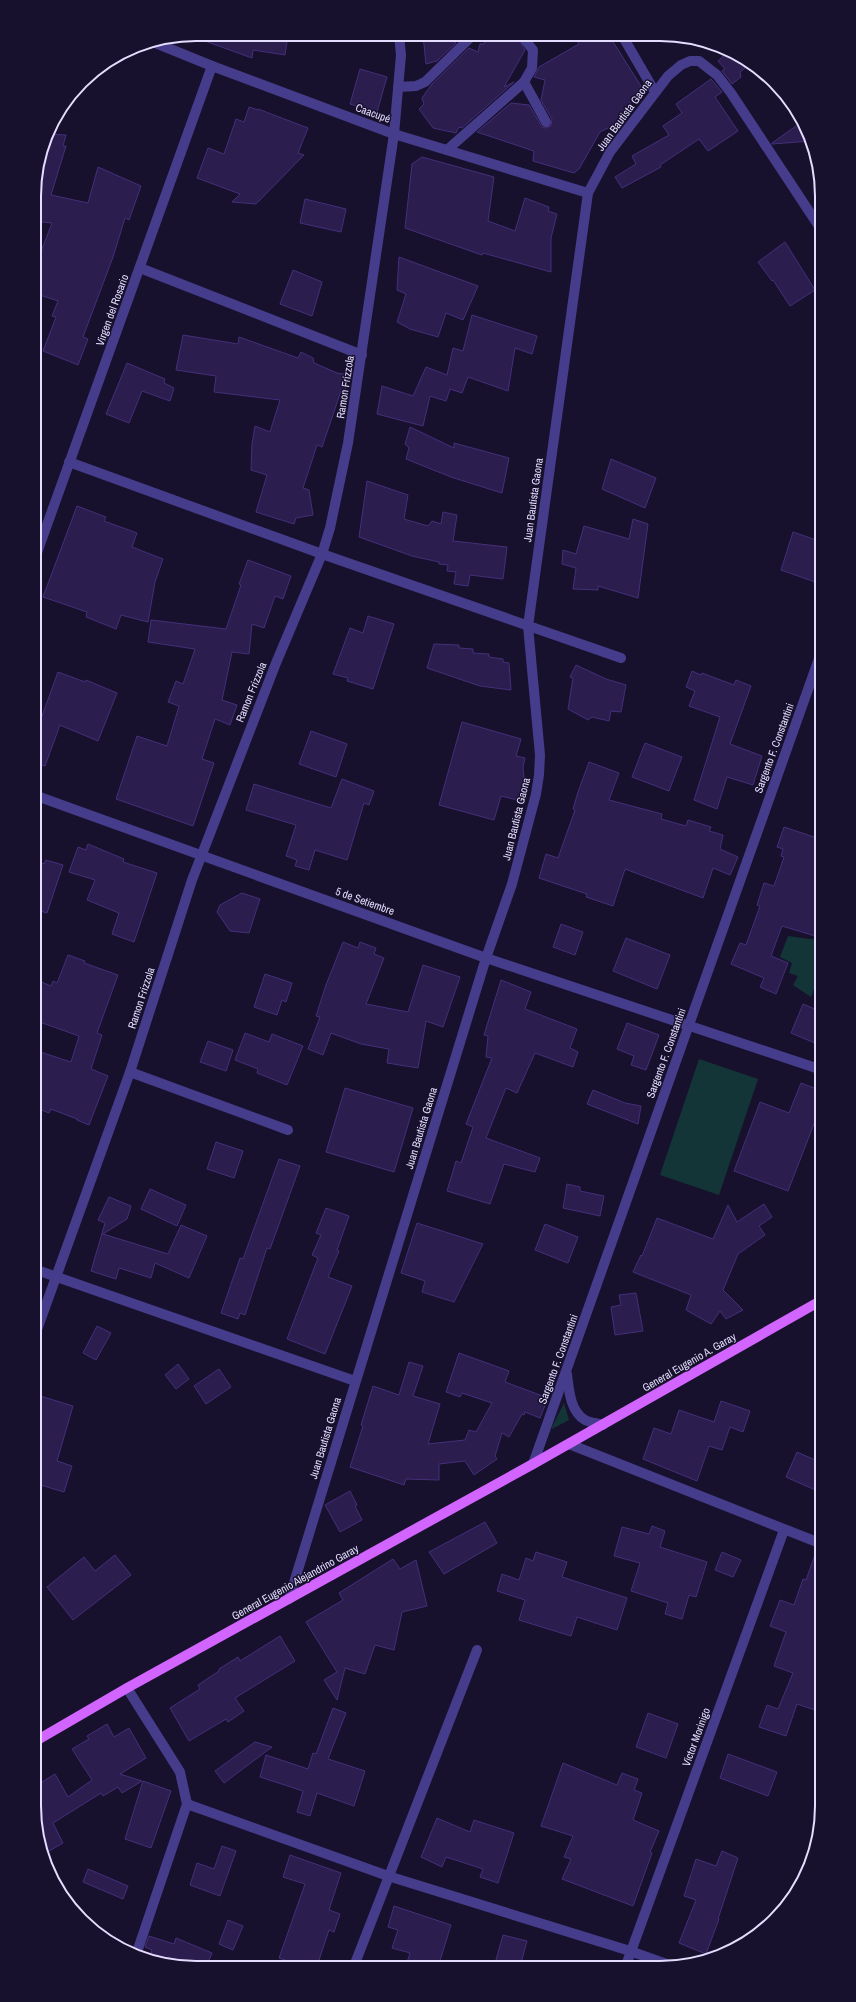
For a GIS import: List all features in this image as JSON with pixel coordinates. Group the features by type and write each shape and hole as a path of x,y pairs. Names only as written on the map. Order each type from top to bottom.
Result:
{"main road":[{"name":"General Eugenio A. Garay","path":"569,1444 815,1304"},
{"name":"General Eugenio Alejandrino Garay","path":"41,1738 127,1688 569,1444"}],"street":[{"name":"Ramon Frizzola","path":"41,1319 130,1072 192,880 246,738 322,554 330,528 348,443 394,134 401,55 400,41"},
{"path":"398,87 416,86 425,82 467,41"},
{"path":"447,150 524,82 532,68 532,50 526,41"},
{"path":"625,41 656,92"},
{"name":"Caacupé","path":"161,45 212,66 394,134 588,193"},
{"name":"Juan Bautista Gaona","path":"289,1599 355,1380 486,958 512,884 536,794 540,755 528,626 588,193 610,152 668,76 682,65 690,61 699,61 717,75 731,94 815,220"},
{"name":"Virgen del Rosario","path":"41,541 212,66"},
{"path":"524,82 546,122"},
{"path":"140,268 362,355"},
{"path":"69,462 322,554 621,658"},
{"name":"Sargento F. Constantini","path":"533,1464 815,670"},
{"name":"5 de Setiembre","path":"41,797 203,854 486,958 815,1068"},
{"path":"130,1072 288,1130"},
{"path":"41,1271 355,1380"},
{"path":"567,1370 573,1405 579,1416 586,1421 603,1424"},
{"path":"569,1444 815,1541"},
{"name":"Victor Morinigo","path":"627,1961 784,1530"},
{"path":"356,1961 477,1650"},
{"path":"127,1688 180,1772 187,1804 138,1949"},
{"path":"187,1804 388,1876 658,1961"}],"green space":[{"path":"788,936 815,939 815,986 811,997 793,985 798,976 789,973 792,963 780,957"},
{"path":"699,1059 758,1079 719,1195 660,1175"},
{"path":"564,1403 569,1420 552,1429 552,1427"}],"building":[{"path":"205,41 287,41 285,55 253,50 252,58"},
{"path":"424,41 452,41 456,43 437,61 426,64"},
{"path":"485,41 519,41 525,50 504,87 514,82 462,128 459,127 456,133 433,128 419,109 424,104 422,98 432,84 469,48 478,52 480,44 484,44"},
{"path":"577,41 613,41 641,86 618,123 600,132 579,169 574,173 533,161 534,151 477,132 511,103 529,105 542,127 546,128 551,126 552,119 541,100 545,80 534,77 539,67 579,44"},
{"path":"724,55 746,67 740,72 741,77 732,84 722,71 725,69 718,61"},
{"path":"360,69 387,77 377,112 350,104"},
{"path":"711,79 722,92 715,97 738,131 708,151 699,139 660,165 661,167 622,188 615,177 636,164 632,156 669,135 663,126 682,113 676,104"},
{"path":"249,107 308,128 298,153 304,155 256,204 232,202 240,194 197,178 208,148 224,154 236,119 244,122"},
{"path":"798,125 805,141 772,144"},
{"path":"54,134 66,135 63,146 66,146 51,195 88,203 98,167 141,186 129,220 125,218 113,257 83,337 88,339 78,365 43,351 56,317 52,316 58,301 41,295 41,252 52,223 41,222 41,186 46,156"},
{"path":"422,157 494,177 488,221 515,231 525,198 549,207 548,211 557,214 551,238 551,272 483,253 482,255 405,228 412,164"},
{"path":"305,199 346,209 341,232 300,223"},
{"path":"785,242 815,290 790,306 773,280 772,281 758,262"},
{"path":"399,257 478,286 463,320 446,313 438,337 410,329 397,322 406,294 397,290"},
{"path":"293,270 322,282 312,316 280,304"},
{"path":"472,315 537,336 532,354 515,348 508,391 468,377 462,393 450,389 446,401 430,396 423,426 377,414 382,386 413,396 426,367 447,375 453,348 463,351"},
{"path":"183,335 238,344 239,337 298,358 301,352 313,358 314,363 337,373 348,375 345,392 341,391 322,447 317,445 303,488 309,490 313,515 296,518 294,524 256,512 267,475 251,470 252,444 255,426 270,432 280,400 214,392 216,376 176,370"},
{"path":"127,363 165,379 164,383 174,388 170,401 142,391 129,423 106,414"},
{"path":"410,427 454,448 454,443 509,458 502,493 451,477 406,459 409,448 405,444"},
{"path":"611,459 656,478 645,508 602,489"},
{"path":"367,481 408,495 404,519 428,526 432,521 441,524 443,512 457,515 453,541 507,547 503,579 470,575 468,586 454,584 456,572 447,571 448,565 439,564 439,562 412,556 359,537"},
{"path":"77,506 106,517 104,521 137,533 132,547 163,559 155,582 148,622 121,615 116,629 86,617 87,612 43,597"},
{"path":"633,519 648,524 638,598 598,586 598,590 573,589 576,568 562,564 563,550 576,554 584,526 629,539"},
{"path":"793,532 815,540 815,582 781,570"},
{"path":"248,560 291,576 283,599 275,596 264,628 252,624 249,654 232,652 222,700 237,705 230,725 215,719 202,759 214,763 193,826 116,799 137,736 167,746 179,706 168,702 176,681 183,684 195,649 148,642 151,620 226,629 241,585 239,584"},
{"path":"368,616 394,624 373,689 347,681 348,678 333,674 350,628 363,633"},
{"path":"434,644 459,645 459,648 473,649 473,653 489,654 489,657 503,659 503,662 509,663 511,690 480,686 427,668"},
{"path":"576,665 606,679 626,685 621,712 611,711 609,721 592,717 588,720 568,709 573,678 570,677"},
{"path":"692,671 701,675 702,673 734,685 736,680 751,686 730,744 762,756 753,785 727,777 717,809 694,800 720,717 689,706 695,691 686,687"},
{"path":"58,672 85,682 86,680 117,693 98,741 60,725 45,766 41,765 41,719"},
{"path":"462,722 521,739 516,756 525,758 523,767 525,789 522,801 501,796 494,820 439,805"},
{"path":"311,731 347,744 336,777 299,764"},
{"path":"645,743 682,757 669,791 632,777"},
{"path":"589,762 619,773 609,800 662,814 661,819 686,826 688,820 711,827 709,831 723,835 720,849 738,857 730,875 713,868 703,898 625,869 613,906 586,897 587,894 539,878 546,854 558,858 575,810 573,809"},
{"path":"342,779 374,791 369,805 364,803 347,860 315,850 309,870 295,866 297,860 286,856 296,825 246,810 254,784 331,808"},
{"path":"784,827 815,837 815,936 782,926 771,956 788,963 776,994 760,987 764,978 731,964 740,943 746,945 760,906 757,905 764,883 774,886 784,857 781,856 783,849 777,847"},
{"path":"88,844 124,859 123,862 157,873 134,942 112,934 119,913 87,900 95,880 69,872 78,847 86,850"},
{"path":"46,860 63,865 47,913 41,911 41,863 44,864"},
{"path":"242,893 260,899 249,933 230,931 217,912 220,905"},
{"path":"561,924 583,932 575,955 553,947"},
{"path":"626,938 670,955 657,989 613,971"},
{"path":"343,942 358,948 360,942 376,948 374,954 384,958 366,1004 408,1012 423,965 460,977 443,1027 426,1021 418,1068 387,1063 389,1049 361,1044 331,1033 323,1055 308,1049 320,1017 316,1016 326,985"},
{"path":"68,955 85,961 84,963 118,975 97,1033 102,1035 91,1069 108,1076 89,1125 51,1109 49,1113 41,1110 41,1052 71,1062 79,1036 41,1022 41,982 51,986 53,981 57,983"},
{"path":"265,974 292,983 286,1002 282,1000 277,1015 254,1007"},
{"path":"501,980 531,992 525,1009 577,1029 570,1048 578,1052 573,1067 535,1053 517,1093 506,1088 486,1138 540,1158 535,1172 504,1164 490,1204 447,1191 456,1161 461,1163 473,1127 466,1124 492,1058 486,1057 488,1036 484,1035"},
{"path":"803,1004 815,1009 815,1043 791,1033"},
{"path":"627,1023 659,1035 646,1070 631,1065 634,1056 617,1049"},
{"path":"245,1033 269,1042 272,1034 303,1046 287,1085 257,1073 258,1069 235,1060"},
{"path":"208,1041 233,1050 226,1071 200,1062"},
{"path":"801,1083 815,1088 815,1121 788,1191 734,1171 760,1102 789,1113"},
{"path":"345,1088 413,1108 394,1172 326,1152"},
{"path":"593,1090 625,1103 641,1106 638,1124 587,1104"},
{"path":"216,1142 243,1151 234,1178 207,1169"},
{"path":"279,1159 300,1166 270,1249 267,1248 245,1315 240,1313 238,1319 221,1313 240,1258 243,1259"},
{"path":"567,1184 580,1187 580,1191 604,1196 600,1216 563,1208"},
{"path":"150,1189 186,1205 177,1226 141,1209"},
{"path":"109,1197 131,1206 127,1219 103,1234 168,1254 181,1225 207,1236 189,1278 155,1263 151,1278 119,1268 116,1279 91,1271 105,1223 98,1220"},
{"path":"764,1204 772,1217 759,1226 765,1235 738,1254 723,1290 743,1310 726,1319 720,1311 711,1324 686,1310 691,1295 633,1272 641,1255 642,1256 657,1218 713,1239 728,1205 737,1222"},
{"path":"326,1208 349,1216 337,1250 339,1251 328,1277 352,1286 325,1354 287,1339 318,1258 312,1255 321,1235 316,1233"},
{"path":"417,1223 483,1244 454,1302 422,1292 425,1281 401,1273"},
{"path":"545,1224 578,1237 568,1263 535,1250"},
{"path":"636,1293 643,1331 615,1335 611,1307 621,1305 619,1295"},
{"path":"97,1326 111,1333 96,1360 83,1353"},
{"path":"459,1353 509,1371 505,1382 548,1398 540,1418 525,1412 524,1415 522,1414 509,1437 502,1433 495,1456 497,1459 474,1475 465,1461 439,1464 439,1480 406,1479 404,1485 350,1467 363,1426 361,1425 373,1386 399,1395 409,1362 423,1366 413,1396 440,1404 428,1444 465,1440 469,1430 476,1432 492,1403 462,1393 460,1397 446,1392"},
{"path":"178,1364 189,1379 176,1389 165,1375"},
{"path":"219,1369 231,1387 206,1404 194,1386"},
{"path":"41,1396 73,1406 57,1461 72,1466 64,1492 41,1485"},
{"path":"721,1401 750,1411 743,1432 730,1427 722,1450 709,1446 697,1481 643,1459 654,1428 671,1434 679,1410 714,1422"},
{"path":"797,1452 815,1460 815,1490 786,1477"},
{"path":"350,1491 362,1520 340,1532 325,1505"},
{"path":"485,1522 497,1543 444,1574 429,1552"},
{"path":"652,1526 665,1531 660,1547 707,1562 696,1597 689,1595 682,1619 665,1614 668,1603 631,1591 640,1563 614,1556 622,1527 649,1534"},
{"path":"536,1552 567,1562 562,1577 627,1598 617,1630 577,1617 571,1636 519,1620 525,1600 497,1591 502,1574 519,1580 526,1558 533,1561"},
{"path":"722,1552 741,1560 733,1577 715,1570"},
{"path":"115,1555 131,1575 73,1620 47,1587 84,1557 95,1571"},
{"path":"815,1555 815,1710 797,1704 786,1736 759,1727 767,1705 778,1709 793,1673 774,1666 786,1632 770,1626 780,1600 794,1605 803,1579 806,1580"},
{"path":"393,1559 400,1569 416,1560 427,1606 402,1612 394,1650 375,1645 365,1674 345,1668 337,1700 324,1680 337,1672 306,1622 343,1600 339,1593"},
{"path":"280,1636 295,1661 235,1698 244,1711 228,1722 226,1719 189,1741 170,1708 200,1689 198,1685 219,1671 219,1669 238,1657 240,1661"},
{"path":"333,1708 346,1713 328,1759 365,1771 354,1806 317,1793 310,1816 297,1812 303,1791 260,1777 266,1755 308,1769 313,1753 316,1754"},
{"path":"648,1713 678,1724 666,1758 636,1747"},
{"path":"107,1724 114,1737 129,1728 146,1758 120,1774 142,1781 122,1793 118,1787 103,1796 101,1793 53,1823 63,1843 49,1851 46,1845 42,1826 41,1783 55,1774 68,1797 92,1780 72,1749 89,1739 87,1736"},
{"path":"255,1742 272,1747 224,1783 215,1771"},
{"path":"728,1754 777,1772 768,1796 720,1778"},
{"path":"563,1763 617,1785 622,1773 638,1779 634,1790 642,1793 633,1820 659,1831 650,1852 652,1853 633,1906 562,1879 571,1859 564,1857 573,1836 541,1826"},
{"path":"143,1781 171,1791 151,1848 125,1839"},
{"path":"437,1818 470,1832 474,1820 514,1833 498,1883 480,1877 483,1869 446,1857 442,1867 421,1857"},
{"path":"222,1846 236,1851 220,1896 190,1885 197,1863 214,1869"},
{"path":"722,1851 738,1858 719,1919 706,1954 679,1943 696,1900 684,1896 696,1859 716,1866"},
{"path":"290,1855 341,1873 329,1910 340,1914 334,1932 329,1930 319,1961 288,1961 279,1958 305,1884 283,1877"},
{"path":"88,1869 128,1886 123,1899 83,1882"},
{"path":"394,1906 451,1925 440,1961 408,1961 410,1953 392,1948 398,1930 388,1927"},
{"path":"228,1920 243,1926 233,1950 219,1944"},
{"path":"503,1935 527,1941 522,1961 496,1961"},
{"path":"149,1936 174,1944 176,1938 212,1953 209,1961 186,1961 150,1954 152,1950 145,1947"}]}
